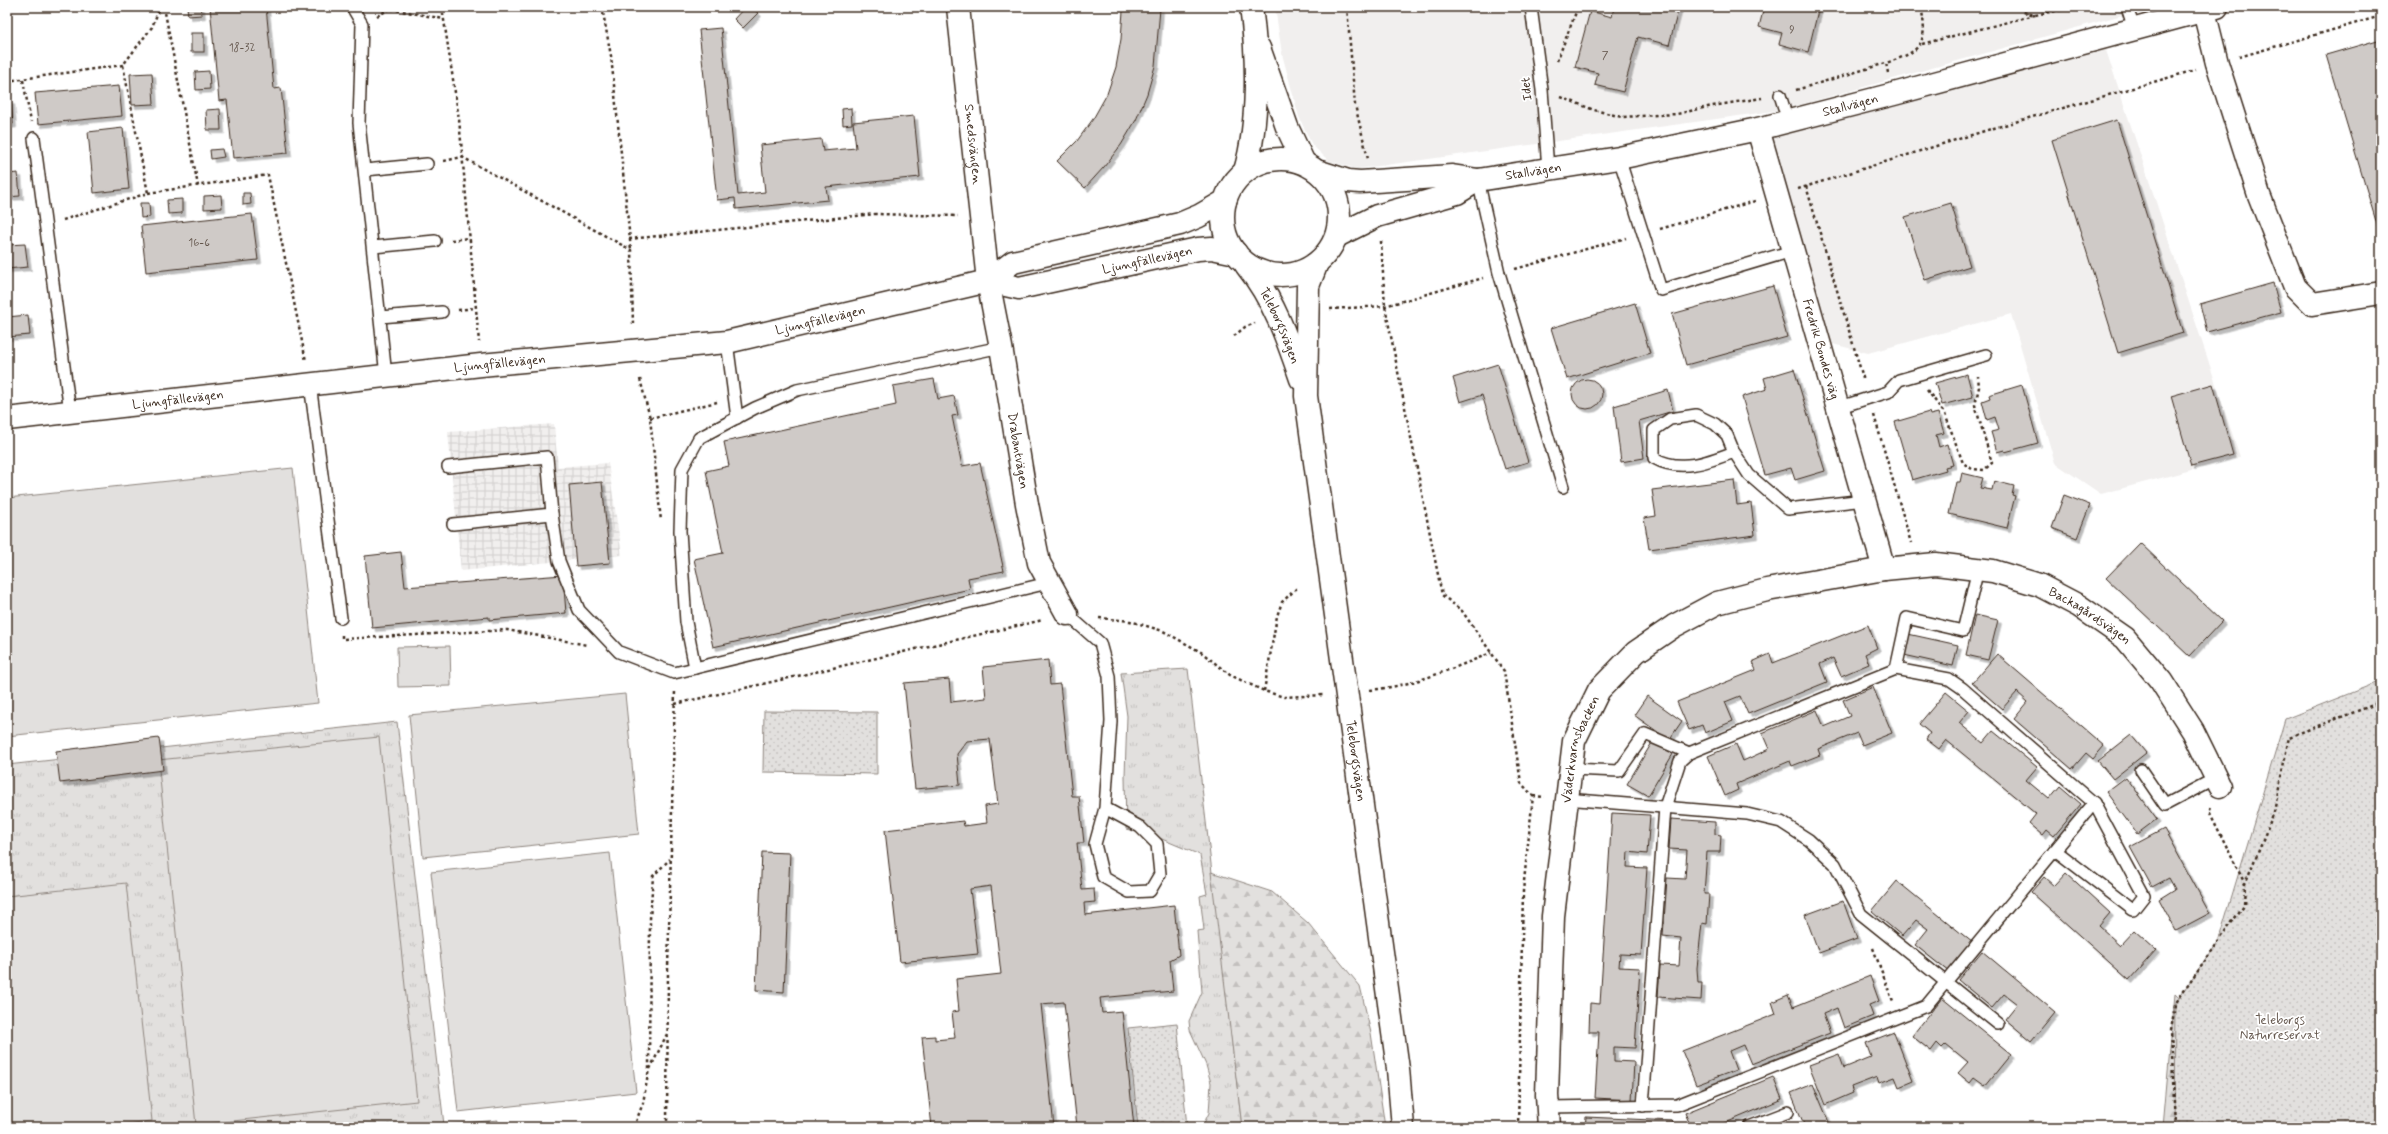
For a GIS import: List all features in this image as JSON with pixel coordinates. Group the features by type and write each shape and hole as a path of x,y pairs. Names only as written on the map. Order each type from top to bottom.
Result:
{"street":[{"name":"Smedsvängen","path":"958,7 988,281"},
{"path":"1251,7 1255,35 1254,129 1252,147 1245,171 1233,185 1225,201 1223,216 1225,230 1239,257 1260,271 1280,275 1299,272 1317,263 1327,254 1337,236 1340,216 1338,202 1331,186 1312,168 1287,127 1255,35"},
{"path":"2210,9 2217,63 2259,195 2295,287 2312,304 2381,293"},
{"name":"Stallvägen","path":"1312,168 1348,181 1360,182 1452,176 1478,180 1619,158 1758,129 2210,9"},
{"name":"Fredrik Bondes väg","path":"1758,129 1884,569"},
{"path":"1245,171 1269,160 1287,159 1312,168"},
{"name":"Stallvägen","path":"1337,236 1377,216 1405,206 1457,193 1478,180"},
{"name":"Ljungfällevägen","path":"7,419 481,365 727,342 988,281 1013,262 1180,224 1199,216 1225,201"},
{"name":"Ljungfällevägen","path":"988,281 1019,288 1198,249 1212,248 1239,257"},
{"name":"Teleborgsvägen","path":"1239,257 1264,288 1289,343 1306,396"},
{"name":"Teleborgsvägen","path":"1317,263 1308,286 1306,396 1398,1069 1403,1127"},
{"name":"Drabantvägen","path":"988,281 1001,347 1027,504 1039,562 1048,583 1067,614"},
{"name":"Backagårdsvägen","path":"1884,569 1936,564 1993,571 2039,585 2079,606 2125,638 2161,681 2193,731 2218,782"},
{"name":"Väderkvarnsbacken","path":"1549,1117 1552,916 1574,741 1599,690 1636,652 1674,626 1717,603 1768,590 1884,569"}],"lane":[{"path":"352,7 362,24 359,123 366,170 386,376"},
{"name":"Idet","path":"1531,7 1542,90 1548,169"},
{"path":"2126,7 2134,29"},
{"path":"1780,95 1788,121"},
{"path":"34,138 70,412"},
{"path":"1619,158 1660,290 1792,251"},
{"path":"366,170 427,164"},
{"path":"1478,180 1499,273 1563,487"},
{"path":"373,247 435,241"},
{"path":"380,318 442,312"},
{"path":"727,342 737,418"},
{"path":"695,668 686,622 680,531 682,469 699,438 796,390 1001,347"},
{"path":"1837,408 1888,392 1899,380 1986,355"},
{"path":"310,384 341,618"},
{"path":"1734,452 1705,464 1664,464 1654,458 1654,430 1670,419 1696,415 1715,424 1727,435 1734,452 1749,475 1788,509 1864,500"},
{"path":"448,467 547,457 552,514 559,561 579,610 619,652 674,673 1048,583"},
{"path":"453,524 552,514"},
{"path":"1896,669 1907,618 1963,631 1978,569"},
{"path":"1067,614 1100,643 1109,676 1111,721 1105,808 1095,844 1103,878 1129,892 1150,891 1160,874 1157,844 1140,827 1105,808"},
{"path":"1643,1106 1665,807 1680,760 1689,752 1896,669 1949,680 1962,688 2094,803 2144,896 2133,910 2055,850"},
{"path":"1570,769 1619,771 1645,734 1689,752"},
{"path":"2141,770 2165,805 2218,782"},
{"path":"1566,799 1747,814 1782,822 1810,840 1835,864 1861,914 1945,983 1998,1024"},
{"path":"1549,1117 1643,1106 1677,1105 1926,1006 2094,803"},
{"path":"1749,1127 1788,1112"}],"path":[{"path":"7,81 123,65 152,27 160,7"},
{"path":"164,7 198,186"},
{"path":"442,7 459,119 481,365"},
{"path":"602,7 611,56 631,250 633,325"},
{"path":"1578,7 1554,67 1542,90 1594,110 1622,117 1677,114 1712,106 1780,95 1908,56 1922,44 2034,15 2075,7"},
{"path":"1921,7 1925,33 1922,44"},
{"path":"2021,7 2023,12 2034,15"},
{"path":"391,9 444,19"},
{"path":"1518,1127 1523,961 1523,891 1533,796 1521,783 1504,671 1462,611 1442,595 1385,306 1776,195 1994,128 2381,16"},
{"path":"1886,63 1894,94"},
{"path":"123,65 148,193"},
{"path":"23,80 34,138"},
{"path":"462,157 631,250"},
{"path":"46,226 148,193 268,175 310,384"},
{"path":"1806,186 1918,566"},
{"path":"629,239 875,214 981,216"},
{"path":"1916,375 1945,414 1963,463 1972,469 1984,470 1992,463 1976,404 1979,387 1975,358"},
{"path":"650,418 734,398"},
{"path":"1264,691 1277,616 1282,602 1297,588"},
{"path":"667,1127 672,753 675,704 1067,614 1130,621 1164,631 1201,652 1230,675 1264,691 1284,698 1327,695"},
{"path":"341,618 342,639 507,630 619,652"},
{"path":"1366,690 1391,688 1427,678 1491,653"},
{"path":"2175,1127 2171,1031 2175,1004 2244,905 2245,884 2274,812 2289,737 2381,702"},
{"path":"2218,782 2209,811 2245,884"},
{"path":"634,1127 642,1103 649,1069 650,919 653,876 670,859"},
{"path":"1861,914 1898,1017"},
{"path":"649,1069 668,1033"}],"shaded area":[{"path":"1275,7 2151,7 1781,110 1357,169 1329,161 1312,145 1299,117 1282,54"},
{"path":"2102,38 2240,457 2101,494 2055,463 2011,314 1868,353 1817,340 1758,129"},
{"path":"554,424 558,467 608,463 622,555 461,571 448,432"}],"green space":[{"path":"293,468 318,703 7,736 7,498"},
{"path":"450,646 451,686 398,687 397,647"},
{"path":"1188,669 1242,1127 1202,1127 1209,1113 1211,1083 1206,1065 1190,1030 1189,1021 1202,992 1197,931 1204,930 1200,896 1207,894 1200,855 1157,837 1126,829 1125,776 1127,716 1121,673"},
{"name":"Teleborgs Naturreservat","path":"2381,681 2381,1127 2174,1127 2175,1004 2218,942 2285,719"},
{"path":"625,694 639,834 423,857 409,715"},
{"path":"764,711 877,712 877,774 763,772"},
{"path":"397,722 444,1125 498,1120 496,1127 7,1127 7,765"},
{"path":"379,737 417,1101 196,1125 158,760"},
{"path":"610,853 636,1092 458,1112 431,872"},
{"path":"1211,872 1272,892 1308,923 1360,986 1371,1033 1385,1127 1242,1127"},
{"path":"126,883 152,1121 94,1127 7,1127 7,896"},
{"path":"2175,994 2191,1009 2196,1127 2163,1127"},
{"path":"1177,1023 1187,1127 1138,1127 1128,1028"}],"building":[{"path":"187,7 201,7 202,15 188,16"},
{"path":"210,7 266,7 274,89 281,88 288,153 233,158 227,100 219,101"},
{"path":"745,7 751,7 758,13 743,28 734,19"},
{"path":"1614,7 1679,7 1669,45 1638,37 1623,92 1595,85 1598,73 1575,67 1590,11 1612,17"},
{"path":"1764,7 1819,7 1808,52 1779,44 1782,33 1759,27"},
{"path":"1160,9 1155,66 1147,94 1136,120 1121,145 1085,188 1057,161 1077,141 1093,119 1107,94 1116,67 1121,39 1123,11"},
{"path":"721,28 738,195 765,192 760,145 821,139 823,151 856,148 853,122 914,116 920,177 826,187 828,200 736,209 735,198 717,200 699,30"},
{"path":"191,33 204,33 204,52 191,52"},
{"path":"2381,39 2381,238 2326,55"},
{"path":"209,71 210,89 196,90 195,72"},
{"path":"152,73 154,104 132,105 130,74"},
{"path":"119,86 122,116 38,124 35,93"},
{"path":"11,101 13,124 7,125 7,102"},
{"path":"851,108 852,124 843,125 842,109"},
{"path":"220,109 221,130 207,130 206,110"},
{"path":"2117,120 2183,333 2118,353 2052,140"},
{"path":"123,128 129,189 94,193 88,132"},
{"path":"222,149 224,157 211,159 210,150"},
{"path":"18,173 20,196 7,197 7,174"},
{"path":"243,193 250,193 251,204 243,205"},
{"path":"221,195 222,208 204,209 204,196"},
{"path":"182,199 182,213 168,214 167,200"},
{"path":"140,203 149,203 150,217 141,218"},
{"path":"1951,203 1970,266 1925,280 1905,217"},
{"path":"252,214 258,260 146,272 141,226"},
{"path":"25,244 28,267 7,269 7,245"},
{"path":"2273,283 2281,312 2207,332 2200,304"},
{"path":"1773,286 1787,337 1686,365 1672,314"},
{"path":"1635,303 1650,353 1567,379 1551,328"},
{"path":"28,315 30,335 7,337 7,317"},
{"path":"1498,364 1528,462 1505,469 1482,395 1460,402 1453,378"},
{"path":"1794,369 1825,471 1795,480 1791,468 1765,475 1742,397 1767,389 1764,378"},
{"path":"1967,374 1973,397 1942,405 1935,383"},
{"path":"934,379 938,399 954,396 958,415 952,416 962,466 980,463 1004,571 968,578 970,589 713,647 694,559 723,553 706,471 729,466 724,442 896,405 893,386"},
{"path":"1587,379 1598,383 1602,394 1598,405 1587,409 1576,405 1572,394 1576,383"},
{"path":"2213,384 2233,455 2191,466 2171,396"},
{"path":"2022,385 2038,443 2005,452 2004,450 1997,452 1991,432 1999,430 1995,417 1987,420 1982,401 1990,398 1989,395"},
{"path":"1668,390 1673,411 1639,421 1644,458 1621,462 1614,406"},
{"path":"1929,412 1930,415 1938,413 1944,433 1936,435 1939,447 1947,444 1953,465 1945,467 1946,470 1912,480 1895,422"},
{"path":"1962,473 1983,478 1980,488 1992,490 1994,481 2014,486 2012,495 2015,496 2007,528 1949,514 1956,482 1960,482"},
{"path":"1734,480 1737,505 1751,503 1755,535 1649,549 1644,518 1656,516 1652,490"},
{"path":"602,482 610,563 576,566 569,485"},
{"path":"2064,495 2090,505 2077,538 2052,528"},
{"path":"2140,543 2222,621 2189,656 2106,578"},
{"path":"401,552 405,587 563,575 566,613 489,620 489,617 372,628 365,556"},
{"path":"1975,615 1998,620 1988,660 1966,655"},
{"path":"1868,625 1877,648 1865,654 1869,664 1841,676 1833,658 1820,664 1827,682 1748,714 1740,696 1725,702 1733,721 1705,733 1702,725 1689,730 1677,702 1756,670 1752,662 1770,654 1773,663"},
{"path":"1908,634 1958,645 1953,666 1904,655"},
{"path":"1997,654 2104,746 2093,759 2086,753 2072,769 2014,719 2028,702 2017,692 2002,709 1972,683"},
{"path":"1048,660 1050,685 1060,684 1072,796 1079,796 1084,843 1077,843 1082,890 1094,889 1095,902 1084,903 1085,915 1174,905 1179,955 1170,960 1173,991 1100,998 1102,1013 1122,1011 1134,1127 1077,1127 1064,1002 1041,1004 1054,1127 932,1127 922,1037 935,1036 935,1040 955,1038 952,1012 959,1011 956,979 1001,974 991,886 970,889 978,954 900,962 885,830 963,821 964,826 987,823 985,806 998,804 990,739 967,741 957,754 960,785 915,789 904,683 949,679 951,702 986,698 983,667"},
{"path":"1873,687 1892,733 1862,745 1857,733 1818,749 1820,755 1792,766 1790,761 1736,784 1738,790 1725,796 1708,756 1736,744 1743,761 1769,749 1762,733 1817,710 1824,727 1850,716 1843,700"},
{"path":"1946,692 1969,711 1959,723 1983,743 1993,731 2037,767 2026,780 2049,799 2060,786 2081,804 2054,836 2047,830 2043,835 2029,823 2036,814 1946,740 1939,749 1926,739 1930,733 1919,724"},
{"path":"1647,696 1682,721 1669,740 1634,715"},
{"path":"2131,735 2146,753 2113,779 2098,761"},
{"path":"159,738 163,770 60,783 56,751"},
{"path":"1653,741 1673,754 1648,796 1627,784"},
{"path":"2126,777 2157,819 2137,834 2106,792"},
{"path":"1612,813 1650,815 1647,854 1628,852 1627,867 1647,868 1641,955 1620,954 1619,967 1640,968 1635,1048 1614,1047 1614,1061 1634,1062 1632,1100 1595,1098 1599,1032 1589,1032 1590,1003 1600,1004"},
{"path":"1671,819 1715,822 1715,834 1721,835 1720,852 1707,852 1704,894 1709,894 1707,924 1702,923 1697,968 1698,983 1702,983 1701,1000 1658,997 1660,965 1679,966 1681,938 1663,936 1667,878 1685,879 1687,850 1669,849"},
{"path":"2164,829 2210,913 2176,931 2159,899 2175,889 2169,878 2152,887 2130,847"},
{"path":"762,852 790,853 784,992 756,990"},
{"path":"2066,873 2110,913 2099,926 2120,945 2134,930 2156,950 2129,980 2031,892 2044,877 2054,886"},
{"path":"1897,881 1973,943 1949,972 1915,945 1928,929 1916,920 1902,936 1872,911"},
{"path":"1843,901 1857,939 1819,953 1805,915"},
{"path":"1982,951 2055,1012 2031,1041 2005,1019 2017,1004 2004,994 1992,1008 1958,980"},
{"path":"1870,976 1879,1001 1869,1005 1873,1016 1844,1028 1837,1008 1823,1014 1830,1033 1751,1064 1743,1045 1729,1051 1736,1070 1696,1085 1682,1051 1776,1014 1772,1002 1788,995 1793,1007"},
{"path":"1942,998 2011,1054 1985,1086 1974,1078 1970,1083 1958,1073 1968,1062 1946,1044 1942,1048 1937,1043 1931,1051 1912,1036"},
{"path":"1894,1032 1913,1081 1899,1087 1895,1077 1879,1083 1877,1077 1851,1087 1853,1093 1825,1105 1809,1065 1839,1054 1844,1068 1871,1057 1866,1043"},
{"path":"1773,1077 1782,1099 1716,1127 1691,1127 1685,1113"},
{"path":"1813,1084 1831,1127 1805,1127 1791,1093"},
{"path":"1586,1117 1673,1121 1673,1127 1585,1127"}]}
